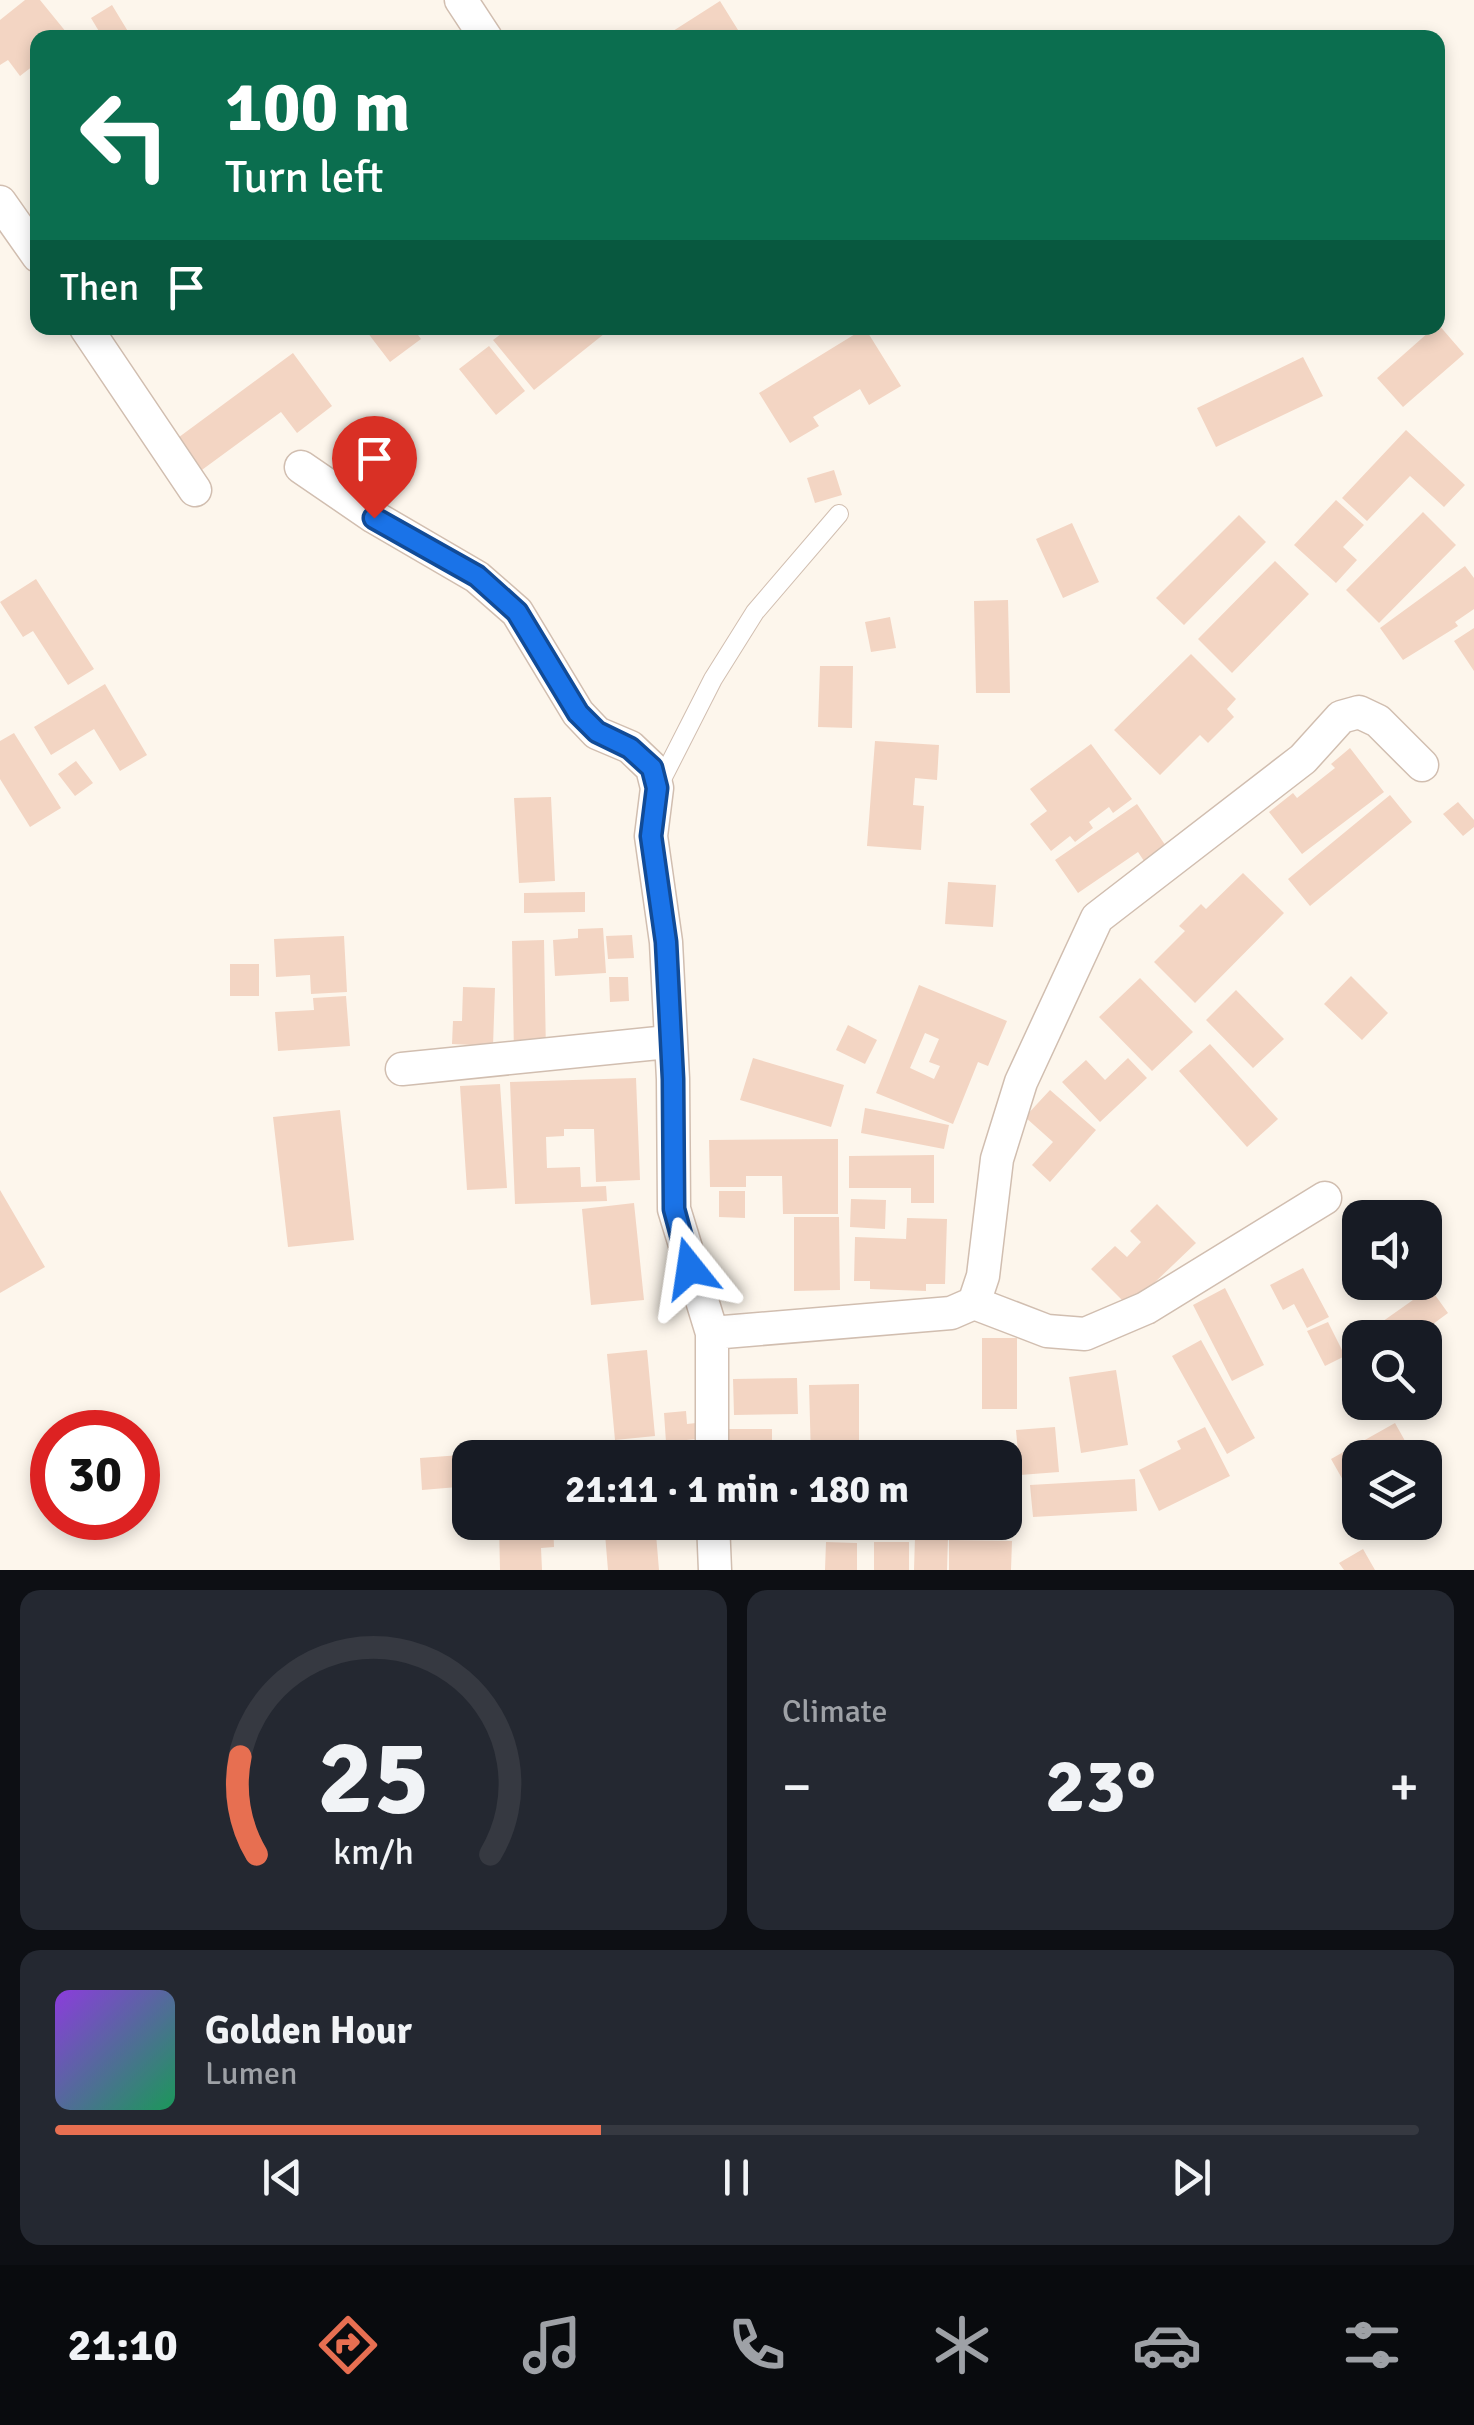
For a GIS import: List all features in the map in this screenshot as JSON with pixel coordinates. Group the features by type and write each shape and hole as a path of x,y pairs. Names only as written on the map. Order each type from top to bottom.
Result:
{"street":[{"path":"461,0 481,30"},
{"path":"0,202 30,245"},
{"path":"91,335 196,490"},
{"path":"301,467 374,518 477,576 517,612 578,713 597,732 630,748 652,768 657,788 651,836 666,942 668,1042 673,1079 674,1209 712,1332 712,1440"},
{"path":"974,1304 982,1276 997,1158 1022,1082 1097,918 1303,759 1341,717 1359,712 1378,721 1422,765"},
{"path":"402,1069 668,1042"},
{"path":"712,1332 951,1313 974,1304 1047,1331 1085,1334 1146,1308 1325,1198"},
{"path":"714,1540 714,1570"}],"lane":[{"path":"657,788 713,679 755,612 839,514"}],"building":[{"path":"25,0 40,0 64,30 30,30 30,68 20,76 8,60 0,65 0,20"},
{"path":"720,1 738,30 675,30"},
{"path":"112,5 127,30 98,30 91,18"},
{"path":"1445,332 1464,354 1403,407 1377,378 1426,335"},
{"path":"369,335 418,335 421,339 390,362"},
{"path":"500,335 603,335 534,390 493,340"},
{"path":"854,335 869,335 901,386 869,405 860,389 813,417 819,426 790,443 759,393"},
{"path":"489,346 525,391 496,415 459,369"},
{"path":"293,353 332,406 297,433 281,412 195,475 171,443"},
{"path":"1303,357 1323,396 1216,447 1197,408"},
{"path":"1406,430 1465,485 1444,507 1410,476 1367,521 1342,498"},
{"path":"834,470 842,495 815,503 807,478"},
{"path":"1336,500 1364,525 1343,547 1357,560 1336,583 1294,545"},
{"path":"1423,512 1456,545 1379,623 1346,590"},
{"path":"1239,515 1266,542 1184,625 1156,598"},
{"path":"1072,523 1099,582 1063,598 1036,539"},
{"path":"1275,561 1309,594 1232,673 1198,639"},
{"path":"1465,566 1474,578 1474,609 1455,622 1458,626 1403,660 1380,628"},
{"path":"36,579 94,669 68,685 33,631 23,637 0,602"},
{"path":"1008,600 1010,693 976,693 974,601"},
{"path":"890,617 896,648 871,652 865,622"},
{"path":"1474,628 1474,671 1454,641"},
{"path":"1191,654 1236,699 1227,709 1234,717 1208,743 1200,735 1160,775 1114,730"},
{"path":"820,666 853,666 852,728 818,727"},
{"path":"105,684 147,755 120,771 94,729 51,755 34,727"},
{"path":"14,733 61,808 30,827 0,779 0,741"},
{"path":"875,741 939,745 937,780 915,778 913,805 924,806 921,850 867,846"},
{"path":"1091,744 1132,799 1113,813 1109,807 1089,822 1093,828 1075,842 1070,836 1051,851 1030,824 1047,811 1030,789"},
{"path":"1350,748 1384,792 1302,854 1269,812 1293,793 1297,798 1335,768 1331,764"},
{"path":"76,761 93,783 75,796 58,774"},
{"path":"1390,795 1412,822 1310,906 1288,879"},
{"path":"551,797 555,881 519,883 514,798"},
{"path":"1458,802 1474,820 1474,827 1463,836 1443,814"},
{"path":"1137,804 1168,849 1146,864 1138,852 1078,893 1055,860"},
{"path":"1243,873 1284,913 1195,1003 1154,962 1185,931 1179,926 1201,904 1206,909"},
{"path":"948,882 996,885 993,927 945,924"},
{"path":"585,892 585,912 524,913 524,893"},
{"path":"603,928 606,973 555,976 553,940 578,938 578,929"},
{"path":"632,935 634,958 608,959 606,936"},
{"path":"344,936 347,992 311,994 310,975 276,977 274,939"},
{"path":"544,940 546,1054 514,1055 512,941"},
{"path":"230,964 259,964 259,996 230,996"},
{"path":"1351,976 1388,1013 1362,1040 1324,1004"},
{"path":"609,977 628,977 629,1001 610,1002"},
{"path":"1140,978 1193,1032 1152,1071 1099,1017"},
{"path":"919,985 1007,1021 988,1066 978,1062 953,1124 876,1093","holes":["925,1033 939,1039 929,1062 940,1066 934,1079 910,1068"]},
{"path":"463,987 495,988 493,1046 452,1044 453,1021 462,1021"},
{"path":"1236,990 1284,1039 1253,1068 1206,1020"},
{"path":"346,996 350,1046 278,1051 275,1012 314,1010 313,998"},
{"path":"848,1025 877,1040 865,1064 836,1050"},
{"path":"1210,1044 1278,1119 1247,1147 1179,1071"},
{"path":"753,1058 844,1085 831,1127 740,1100"},
{"path":"1128,1058 1147,1078 1100,1122 1062,1082 1086,1060 1105,1080"},
{"path":"636,1078 640,1180 596,1182 594,1129 564,1129 564,1136 546,1137 547,1168 580,1167 581,1187 606,1186 607,1201 515,1204 510,1082"},
{"path":"500,1084 507,1188 467,1190 460,1086"},
{"path":"1050,1090 1096,1130 1050,1182 1032,1165 1053,1142 1025,1117"},
{"path":"865,1108 949,1125 944,1149 861,1133"},
{"path":"340,1110 354,1240 288,1247 273,1117"},
{"path":"838,1139 838,1214 783,1214 782,1176 746,1176 746,1187 710,1187 709,1140"},
{"path":"934,1155 934,1203 911,1203 911,1188 849,1188 849,1156"},
{"path":"0,1190 45,1267 0,1293"},
{"path":"719,1191 745,1191 745,1218 719,1217"},
{"path":"851,1199 886,1200 885,1229 850,1227"},
{"path":"634,1203 644,1300 591,1305 582,1209"},
{"path":"1157,1204 1196,1243 1129,1307 1091,1269 1115,1246 1127,1257 1141,1242 1130,1231"},
{"path":"794,1217 839,1217 840,1290 794,1291"},
{"path":"907,1218 947,1219 945,1284 926,1284 926,1291 870,1289 870,1281 854,1281 855,1237 906,1239"},
{"path":"1303,1268 1329,1317 1307,1328 1294,1304 1283,1310 1270,1285"},
{"path":"1225,1288 1264,1365 1232,1381 1193,1305"},
{"path":"1413,1300 1439,1300 1448,1313 1438,1320 1385,1320"},
{"path":"1328,1322 1342,1358 1325,1366 1307,1331"},
{"path":"982,1338 1017,1338 1017,1409 982,1409"},
{"path":"1201,1340 1255,1438 1227,1454 1172,1356"},
{"path":"647,1350 655,1436 615,1440 607,1354"},
{"path":"1116,1370 1128,1445 1081,1453 1069,1377"},
{"path":"797,1378 798,1414 734,1415 733,1379"},
{"path":"859,1384 859,1440 811,1440 809,1385"},
{"path":"686,1411 687,1424 696,1423 697,1439 666,1440 664,1413"},
{"path":"1395,1423 1405,1440 1365,1440"},
{"path":"1055,1427 1059,1472 1022,1475 1022,1440 1017,1440 1016,1430"},
{"path":"1205,1427 1230,1476 1159,1511 1139,1470 1181,1449 1177,1441"},
{"path":"727,1429 772,1429 772,1440 727,1440"},
{"path":"1342,1453 1342,1478 1331,1459"},
{"path":"452,1456 452,1488 422,1490 420,1458"},
{"path":"1135,1479 1137,1511 1033,1517 1030,1485"},
{"path":"499,1540 554,1540 554,1547 541,1548 542,1570 500,1570"},
{"path":"606,1540 656,1540 659,1570 608,1570"},
{"path":"915,1540 948,1540 947,1570 914,1570"},
{"path":"949,1540 1012,1541 1011,1570 949,1570"},
{"path":"826,1542 857,1543 857,1570 825,1570"},
{"path":"874,1542 909,1542 909,1570 874,1570"},
{"path":"1363,1549 1375,1570 1344,1570 1339,1563"}],"route":[{"path":"374,518 477,576 517,612 578,713 597,732 630,748 652,768 657,788 651,836 666,942 668,1042 673,1079 674,1209 690,1268"}]}
